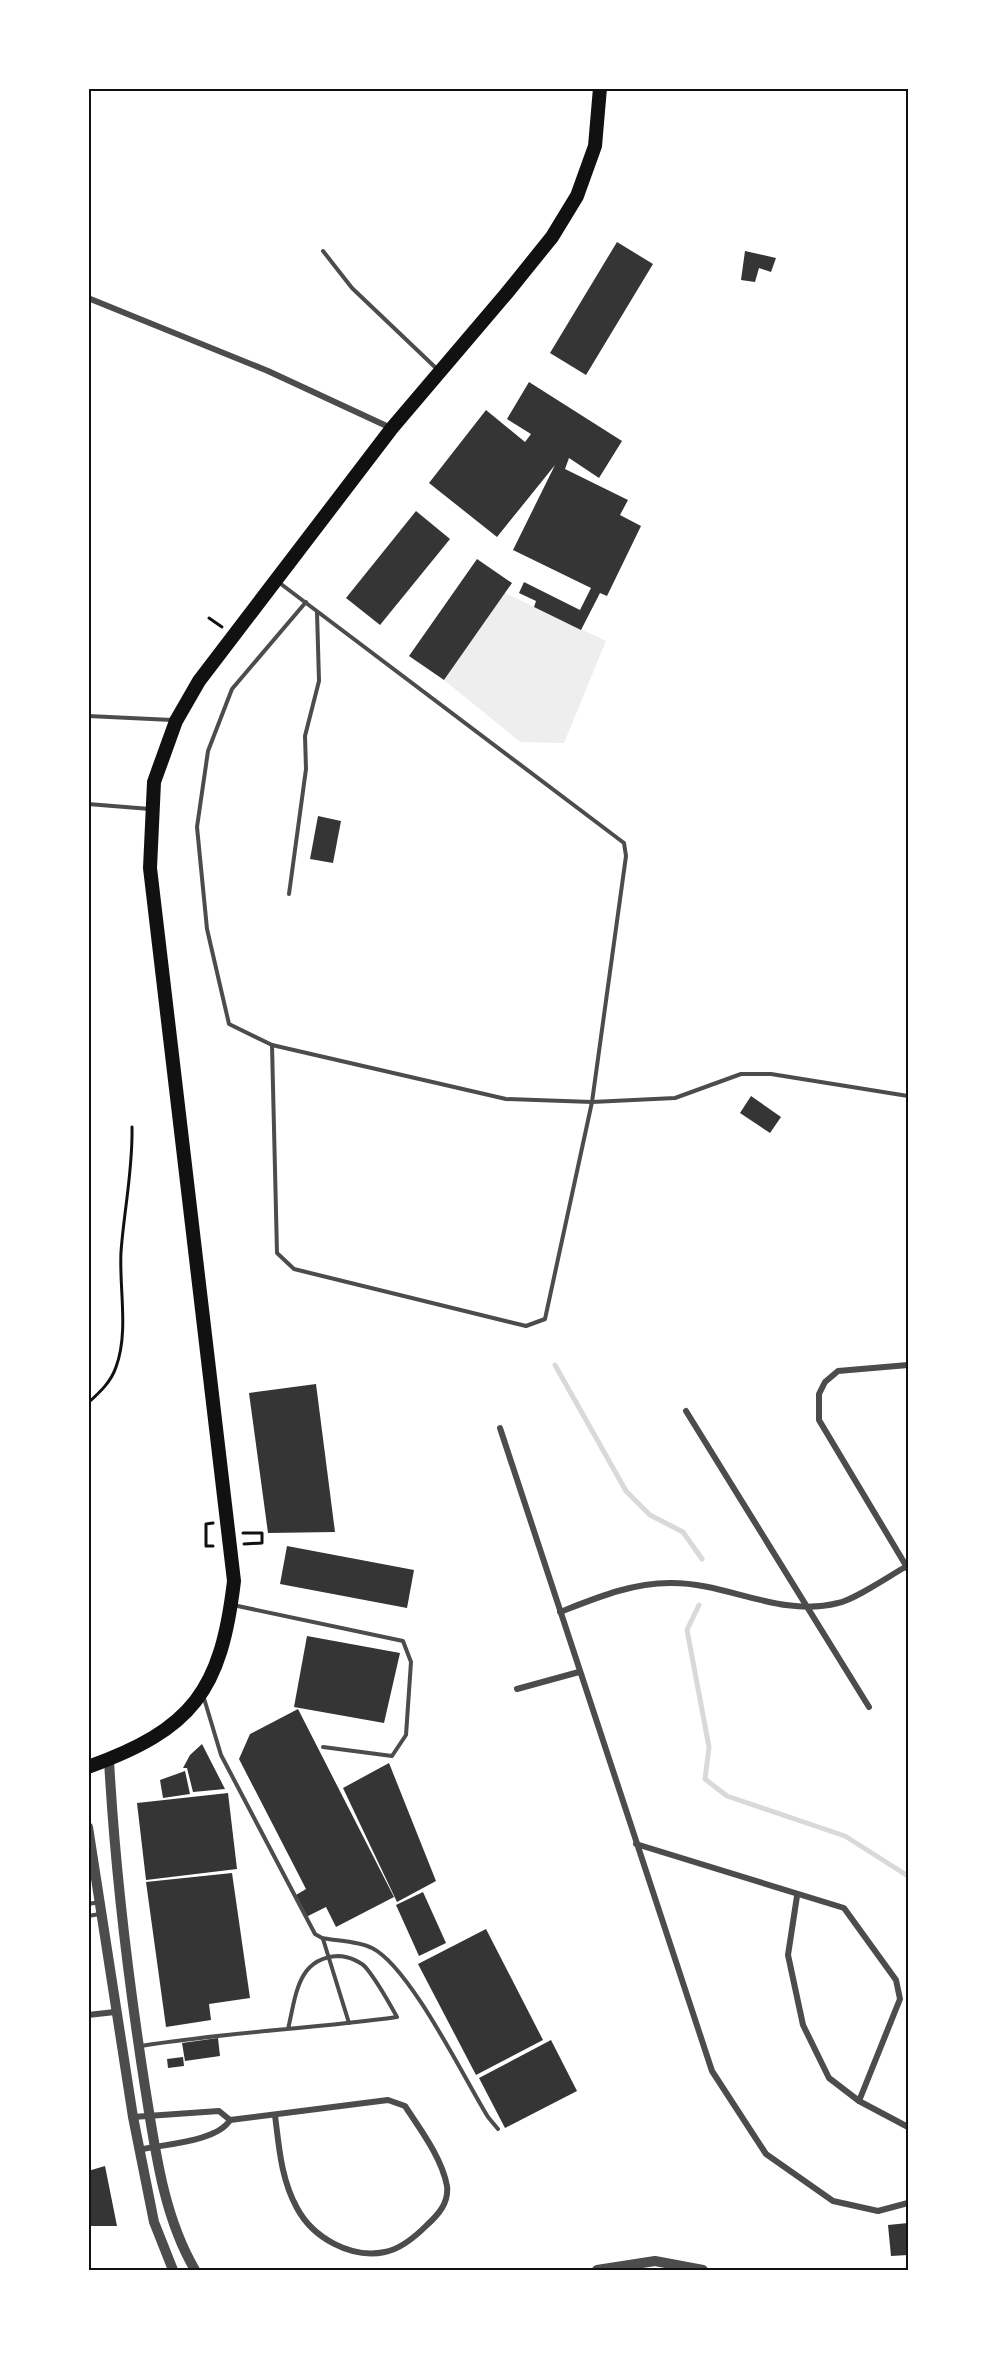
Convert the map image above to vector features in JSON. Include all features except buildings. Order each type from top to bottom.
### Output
[{"type":"main road","points":[[88,1767],[135,1749],[165,1732],[188,1713],[203,1694],[224,1642],[234,1581],[150,868],[154,782],[176,721],[199,681],[392,428],[536,257],[577,195],[595,146],[600,88]]},
{"type":"street","points":[[88,298],[268,371],[392,428]]},
{"type":"street","points":[[560,1612],[627,1587],[672,1582],[724,1590],[764,1603],[807,1606],[839,1603],[908,1568],[819,1420],[819,1394],[825,1382],[838,1371],[909,1365]]},
{"type":"street","points":[[686,1411],[868,1707]]},
{"type":"street","points":[[500,1428],[712,2071],[766,2154],[833,2201],[878,2211],[909,2203]]},
{"type":"street","points":[[517,1689],[579,1672]]},
{"type":"street","points":[[109,1760],[122,1925],[150,2114],[173,2222],[195,2271]]},
{"type":"street","points":[[88,1827],[94,1903],[101,1914],[132,2117],[154,2222],[173,2271]]},
{"type":"street","points":[[636,1845],[797,1896],[844,1908],[896,1980],[900,1999],[859,2101]]},
{"type":"street","points":[[797,1896],[788,1955],[803,2025],[829,2078],[859,2101],[909,2127]]},
{"type":"street","points":[[103,1927],[122,1925]]},
{"type":"street","points":[[88,2015],[115,2012]]},
{"type":"street","points":[[132,2117],[219,2111],[230,2120],[310,2108],[388,2100],[405,2106],[440,2165],[447,2187],[445,2203],[424,2229],[401,2246],[385,2252],[358,2252],[332,2245],[298,2211],[289,2192],[282,2167],[275,2115]]},
{"type":"street","points":[[139,2150],[203,2138],[225,2129],[230,2120]]},
{"type":"street","points":[[597,2271],[655,2261],[704,2271]]},
{"type":"lane","points":[[323,251],[352,288],[439,371]]},
{"type":"lane","points":[[272,1045],[277,1253],[294,1269],[526,1326],[544,1319],[592,1102],[626,856],[624,843],[275,579]]},
{"type":"lane","points":[[306,602],[232,689],[208,751],[197,827],[207,929],[229,1024],[272,1045],[506,1099],[592,1102],[675,1098],[741,1074],[771,1074],[909,1096]]},
{"type":"lane","points":[[289,894],[306,769],[305,736],[319,681],[317,611]]},
{"type":"lane","points":[[88,716],[176,721]]},
{"type":"lane","points":[[88,804],[153,810]]},
{"type":"lane","points":[[231,1605],[403,1641],[411,1662],[406,1735],[392,1756],[323,1747]]},
{"type":"lane","points":[[203,1694],[221,1755],[315,1934],[322,1938],[372,1948],[399,1972],[419,1998],[488,2117],[498,2129]]},
{"type":"lane","points":[[88,1916],[101,1914]]},
{"type":"lane","points":[[322,1938],[349,2024]]},
{"type":"lane","points":[[139,2047],[397,2017],[366,1967],[346,1956],[328,1957],[309,1965],[300,1980],[288,2029]]},
{"type":"path","points":[[88,1403],[105,1387],[116,1366],[120,1346],[121,1250],[131,1179],[132,1127]]},
{"type":"path","points":[[230,1533],[262,1533],[262,1544]]},
{"type":"shaded area","points":[[505,593],[606,641],[564,743],[520,742],[444,680]]},
{"type":"waterway","points":[[555,1365],[626,1491],[650,1515],[683,1532],[702,1559]]},
{"type":"waterway","points":[[699,1605],[687,1630],[709,1747],[705,1779],[727,1796],[845,1836],[908,1876]]}]
